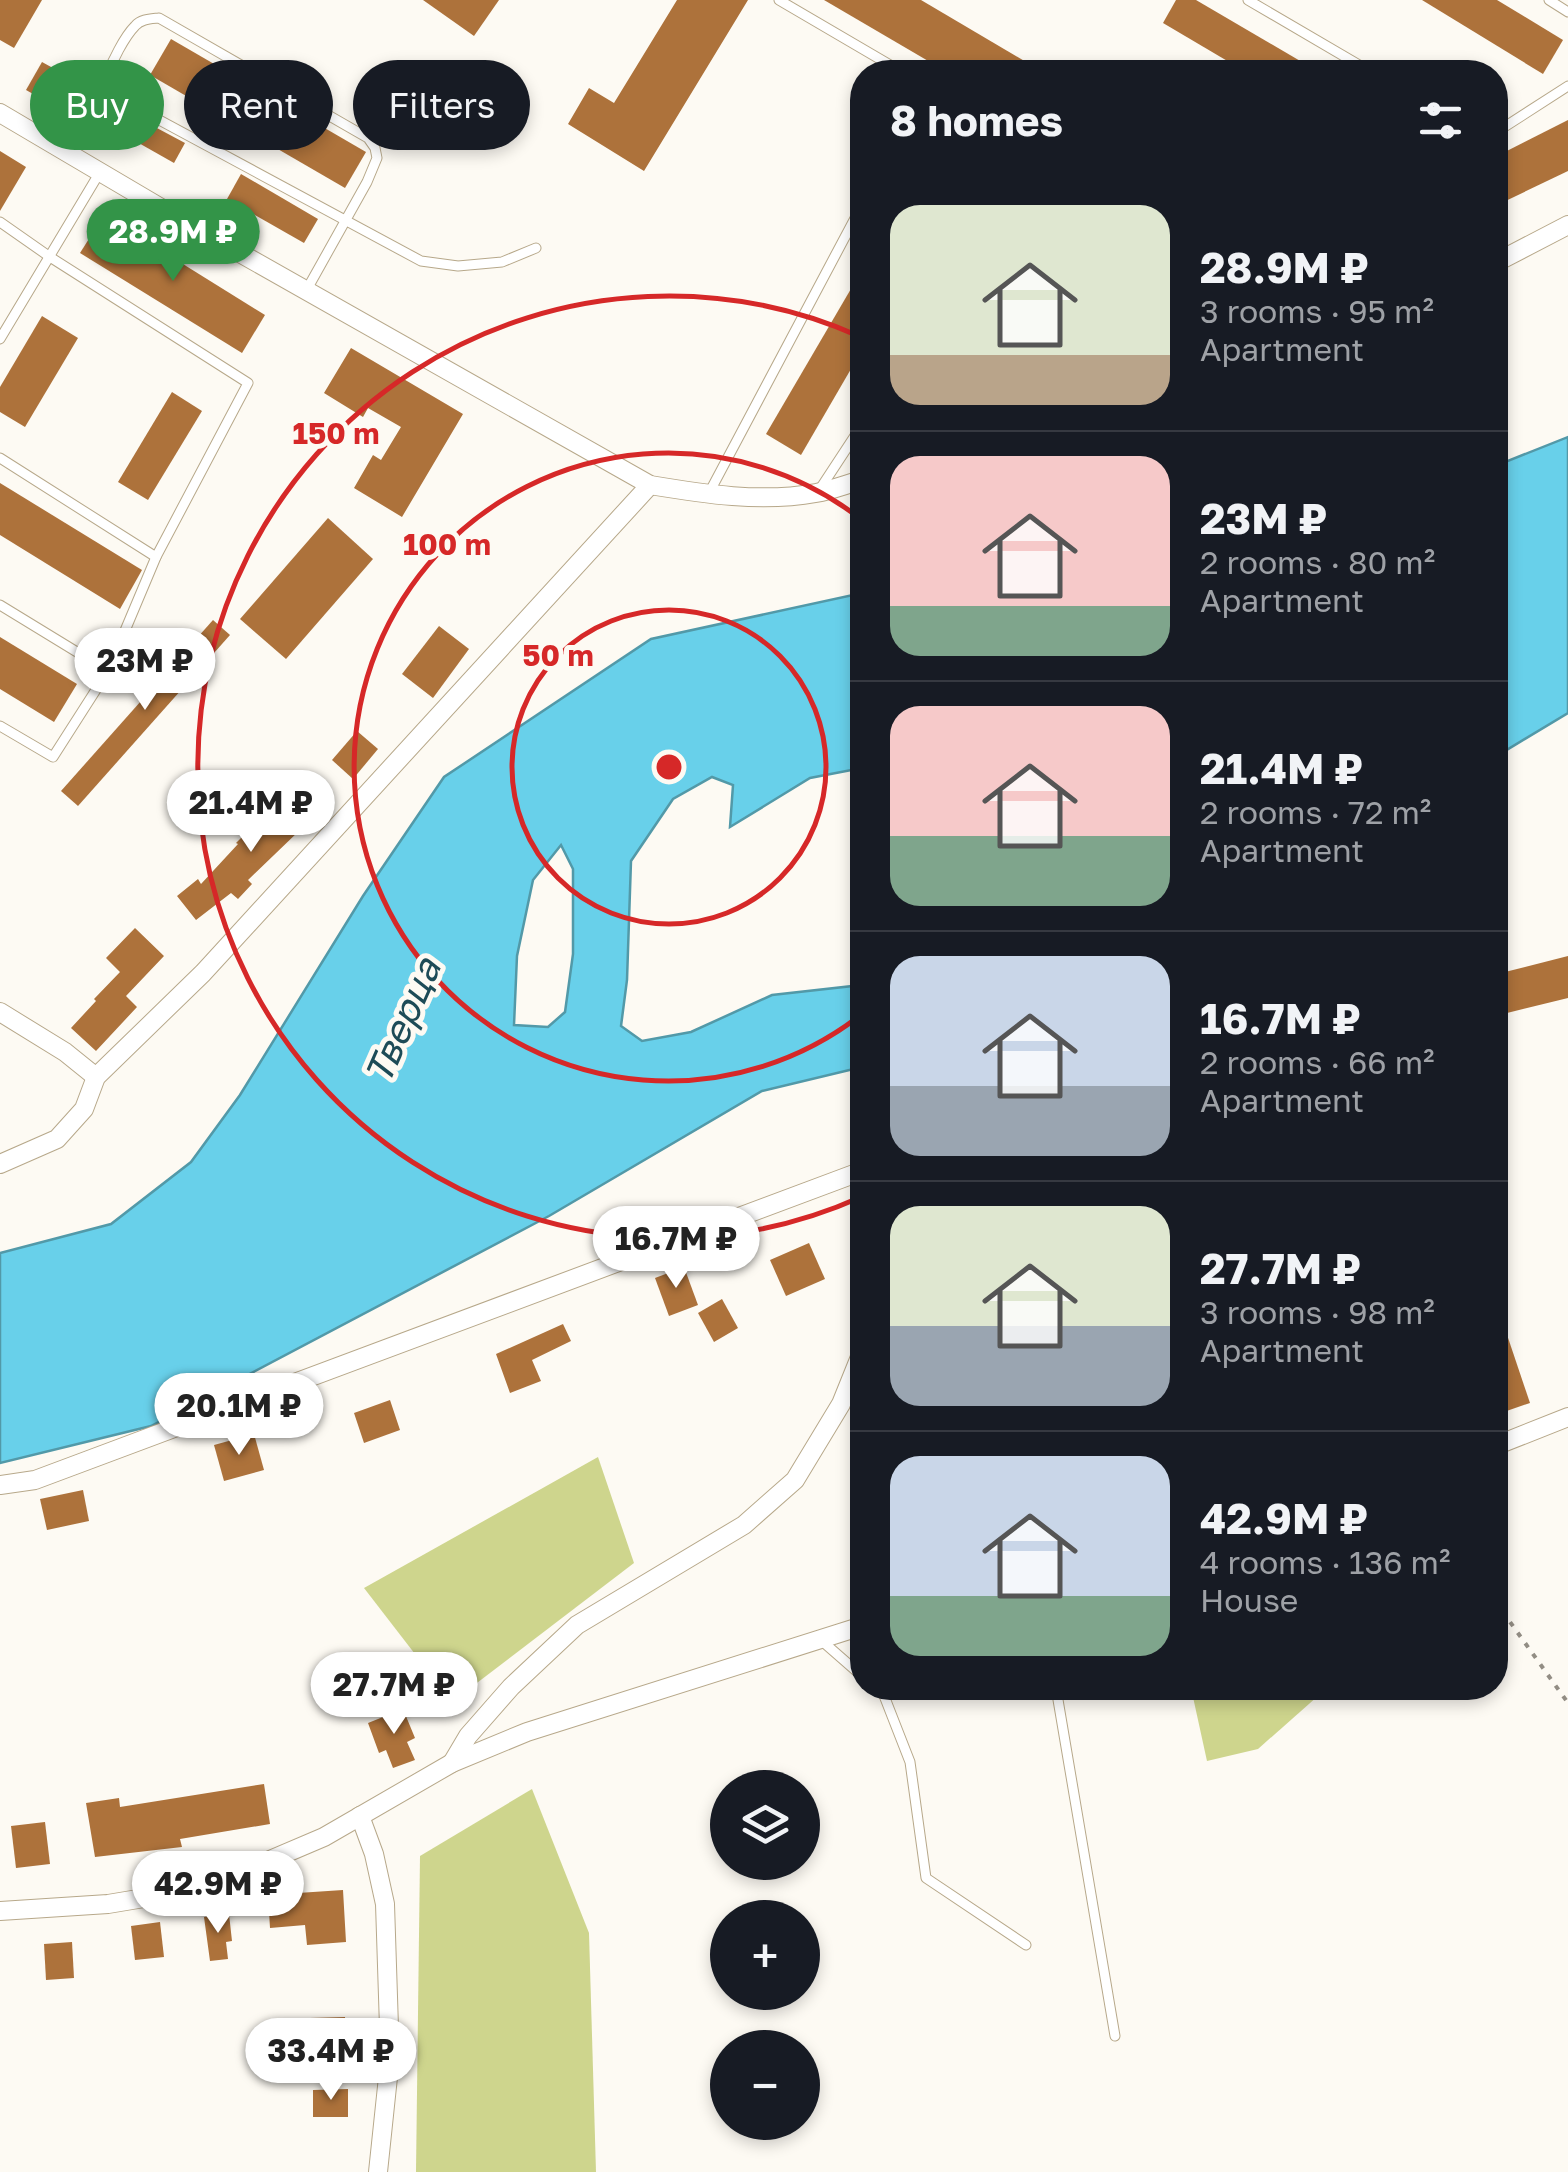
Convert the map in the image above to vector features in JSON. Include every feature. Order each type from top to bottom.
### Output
[{"type":"street","points":[[0,113],[650,485],[708,495],[782,497],[850,483]]},
{"type":"street","points":[[1508,255],[1568,224]]},
{"type":"street","points":[[0,1164],[57,1139],[84,1110],[96,1077],[203,973],[650,485]]},
{"type":"street","points":[[0,1012],[65,1052],[96,1077]]},
{"type":"street","points":[[0,1485],[34,1480],[850,1175]]},
{"type":"street","points":[[452,1763],[468,1736],[511,1686],[578,1625],[744,1525],[795,1480],[841,1404],[850,1382]]},
{"type":"street","points":[[1508,1441],[1568,1417]]},
{"type":"street","points":[[0,1910],[108,1904],[174,1893],[237,1874],[324,1836],[452,1763],[528,1732],[850,1630]]},
{"type":"street","points":[[360,1816],[374,1854],[385,1904],[390,2058],[378,2172]]},
{"type":"lane","points":[[779,0],[882,60]]},
{"type":"lane","points":[[1248,0],[1350,60]]},
{"type":"lane","points":[[1549,0],[1568,12]]},
{"type":"lane","points":[[306,291],[345,221],[367,182],[378,158],[375,148],[368,138],[159,18],[136,24],[106,77],[109,87],[124,101],[345,221],[420,261],[458,266],[502,262],[536,248]]},
{"type":"lane","points":[[1508,125],[1568,86]]},
{"type":"lane","points":[[0,339],[100,172]]},
{"type":"lane","points":[[0,222],[248,384],[156,557],[108,671],[53,757],[0,726]]},
{"type":"lane","points":[[708,495],[850,229]]},
{"type":"lane","points":[[818,492],[850,443]]},
{"type":"lane","points":[[0,458],[156,557]]},
{"type":"lane","points":[[0,605],[108,671]]},
{"type":"lane","points":[[820,1639],[850,1665]]},
{"type":"lane","points":[[885,1700],[910,1762],[926,1878],[1026,1945]]},
{"type":"lane","points":[[1058,1700],[1115,2036]]},
{"type":"path","points":[[1508,1619],[1568,1703]]},
{"type":"green space","points":[[598,1457],[634,1563],[452,1702],[364,1588]]},
{"type":"green space","points":[[1194,1700],[1313,1700],[1258,1749],[1207,1761]]},
{"type":"green space","points":[[532,1789],[589,1933],[596,2172],[416,2172],[420,1856]]},
{"type":"water","points":[[1568,437],[1568,713],[1508,749],[1508,461]]},
{"type":"water","name":"Тверца","points":[[850,596],[850,770],[810,778],[730,827],[733,785],[712,777],[673,799],[631,861],[627,980],[621,1026],[642,1041],[691,1032],[772,995],[850,986],[850,1070],[762,1091],[549,1216],[151,1426],[0,1463],[0,1253],[111,1224],[191,1162],[240,1095],[363,896],[444,777],[651,639]],"holes":[[[561,845],[573,869],[573,954],[565,1012],[548,1027],[514,1025],[517,956],[533,880]]]},
{"type":"building","points":[[0,0],[42,0],[14,48],[0,40]]},
{"type":"building","points":[[423,0],[499,0],[474,36]]},
{"type":"building","points":[[677,0],[748,0],[644,171],[568,124],[589,88],[614,103]]},
{"type":"building","points":[[824,0],[921,0],[1023,60],[926,60]]},
{"type":"building","points":[[1176,0],[1196,0],[1298,60],[1226,60],[1163,23]]},
{"type":"building","points":[[1422,0],[1497,0],[1563,40],[1543,74]]},
{"type":"building","points":[[171,39],[207,60],[184,60],[184,95],[164,83],[164,60],[159,60]]},
{"type":"building","points":[[1568,120],[1568,171],[1508,200],[1508,150]]},
{"type":"building","points":[[164,132],[184,142],[174,163],[151,150],[164,150]]},
{"type":"building","points":[[333,133],[353,144],[353,150],[366,152],[345,188],[279,150],[333,150]]},
{"type":"building","points":[[0,151],[26,167],[0,211]]},
{"type":"building","points":[[241,174],[318,219],[304,243],[227,199]]},
{"type":"building","points":[[104,215],[265,315],[242,353],[80,253]]},
{"type":"building","points":[[850,290],[850,371],[801,455],[766,434]]},
{"type":"building","points":[[42,316],[78,338],[25,427],[0,412],[0,387]]},
{"type":"building","points":[[351,348],[463,414],[402,517],[354,488],[373,455],[381,460],[401,427],[368,408],[363,417],[324,393]]},
{"type":"building","points":[[172,392],[202,411],[148,500],[118,482]]},
{"type":"building","points":[[0,483],[142,570],[120,609],[0,535]]},
{"type":"building","points":[[328,518],[373,559],[286,659],[240,619]]},
{"type":"building","points":[[213,620],[230,635],[78,806],[61,791]]},
{"type":"building","points":[[439,626],[469,649],[433,698],[402,674]]},
{"type":"building","points":[[0,637],[77,684],[54,722],[0,689]]},
{"type":"building","points":[[357,731],[378,749],[353,779],[332,760]]},
{"type":"building","points":[[299,787],[323,810],[248,880],[252,884],[238,899],[231,893],[196,920],[177,896],[198,879],[201,884],[254,825],[259,830]]},
{"type":"building","points":[[135,928],[164,956],[126,996],[137,1007],[96,1051],[71,1028],[120,972],[106,958]]},
{"type":"building","points":[[1568,956],[1568,998],[1508,1013],[1508,971]]},
{"type":"building","points":[[809,1243],[825,1279],[786,1296],[770,1260]]},
{"type":"building","points":[[684,1267],[698,1305],[669,1316],[655,1278]]},
{"type":"building","points":[[722,1299],[738,1328],[714,1342],[698,1313]]},
{"type":"building","points":[[563,1324],[571,1341],[532,1360],[541,1381],[510,1393],[496,1354]]},
{"type":"building","points":[[1508,1338],[1530,1403],[1508,1411]]},
{"type":"building","points":[[390,1400],[400,1430],[364,1443],[354,1413]]},
{"type":"building","points":[[254,1434],[264,1470],[224,1481],[214,1445]]},
{"type":"building","points":[[83,1490],[89,1521],[47,1530],[40,1499]]},
{"type":"building","points":[[403,1709],[415,1738],[407,1742],[415,1760],[393,1768],[386,1750],[379,1753],[368,1723]]},
{"type":"building","points":[[264,1784],[270,1824],[180,1839],[182,1847],[95,1857],[86,1803],[119,1798],[120,1807]]},
{"type":"building","points":[[45,1822],[50,1864],[16,1868],[11,1826]]},
{"type":"building","points":[[343,1890],[346,1942],[307,1945],[305,1925],[270,1928],[268,1895]]},
{"type":"building","points":[[229,1914],[232,1941],[226,1942],[228,1959],[210,1961],[204,1917]]},
{"type":"building","points":[[160,1922],[164,1957],[135,1960],[131,1926]]},
{"type":"building","points":[[72,1942],[74,1978],[46,1980],[44,1944]]},
{"type":"building","points":[[345,2017],[346,2043],[311,2044],[310,2018]]},
{"type":"building","points":[[348,2089],[348,2117],[313,2117],[313,2090]]}]
